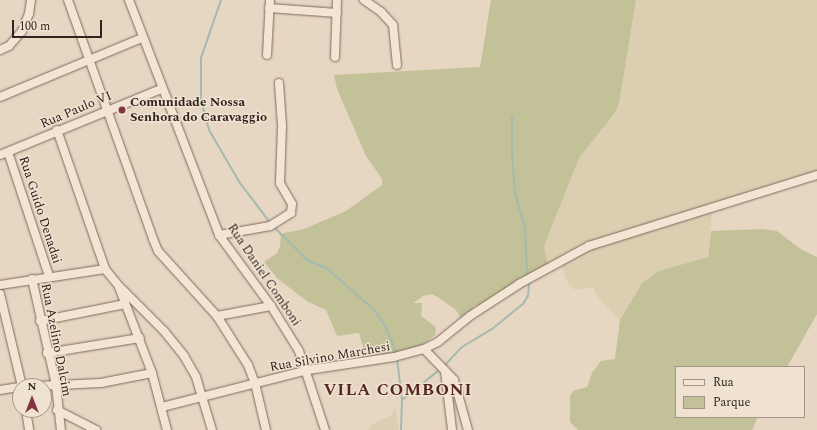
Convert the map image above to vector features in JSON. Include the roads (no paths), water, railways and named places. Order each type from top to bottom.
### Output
[{"type":"street","points":[[0,50],[9,46],[22,31],[29,14],[31,0]]},
{"type":"street","points":[[68,0],[106,110],[158,251],[216,316],[248,365],[255,383],[266,430]]},
{"type":"street","name":"Rua Daniel Comboni","points":[[129,0],[161,89],[219,235],[271,306],[299,351],[308,370],[325,430]]},
{"type":"street","points":[[335,57],[337,0]]},
{"type":"street","points":[[364,0],[381,12],[393,25],[397,65]]},
{"type":"street","points":[[267,55],[270,4],[337,13]]},
{"type":"street","points":[[0,97],[89,58],[142,38]]},
{"type":"street","points":[[219,235],[274,224],[291,213],[292,204],[280,183],[282,126],[279,83]]},
{"type":"street","name":"Rua Paulo VI","points":[[0,155],[57,130],[161,89]]},
{"type":"street","points":[[57,130],[105,269],[119,286],[164,331],[184,356],[196,377],[212,430]]},
{"type":"street","name":"Rua Guido Denadai","points":[[8,152],[49,276]]},
{"type":"street","name":"Rua Silvino Marchesi","points":[[162,407],[308,370],[397,356],[424,349],[438,342],[470,316],[538,273],[589,246],[817,175]]},
{"type":"street","points":[[0,285],[49,276],[105,269]]},
{"type":"street","name":"Rua Azelino Dalcim","points":[[32,279],[47,353],[56,385],[57,410],[61,430]]},
{"type":"street","points":[[119,286],[152,373],[168,430]]},
{"type":"street","points":[[0,294],[19,378]]},
{"type":"street","points":[[40,321],[126,304]]},
{"type":"street","points":[[216,316],[271,306]]},
{"type":"street","points":[[47,353],[140,338]]},
{"type":"street","points":[[424,349],[440,363],[445,371],[454,380],[468,430]]},
{"type":"street","points":[[445,371],[452,430]]},
{"type":"street","points":[[52,385],[101,383],[152,373]]},
{"type":"street","points":[[0,390],[12,388]]},
{"type":"street","points":[[57,410],[96,430]]},
{"type":"street","points":[[27,418],[29,430]]},
{"type":"waterway","points":[[221,0],[201,58],[201,100],[209,130],[240,183],[271,224]]},
{"type":"waterway","points":[[512,117],[512,152],[515,193],[525,228],[527,273]]},
{"type":"waterway","points":[[274,227],[307,260],[328,269],[374,310],[385,326],[397,354]]},
{"type":"waterway","points":[[446,364],[462,347],[492,329],[523,304],[528,296],[529,284]]},
{"type":"waterway","points":[[397,358],[402,400],[401,430]]},
{"type":"waterway","points":[[402,400],[438,371]]},
{"type":"place","name":"Comunidade Nossa Senhora do Caravaggio","points":[[122,110]]},
{"type":"district","name":"VILA COMBONI","points":[[398,391]]}]
